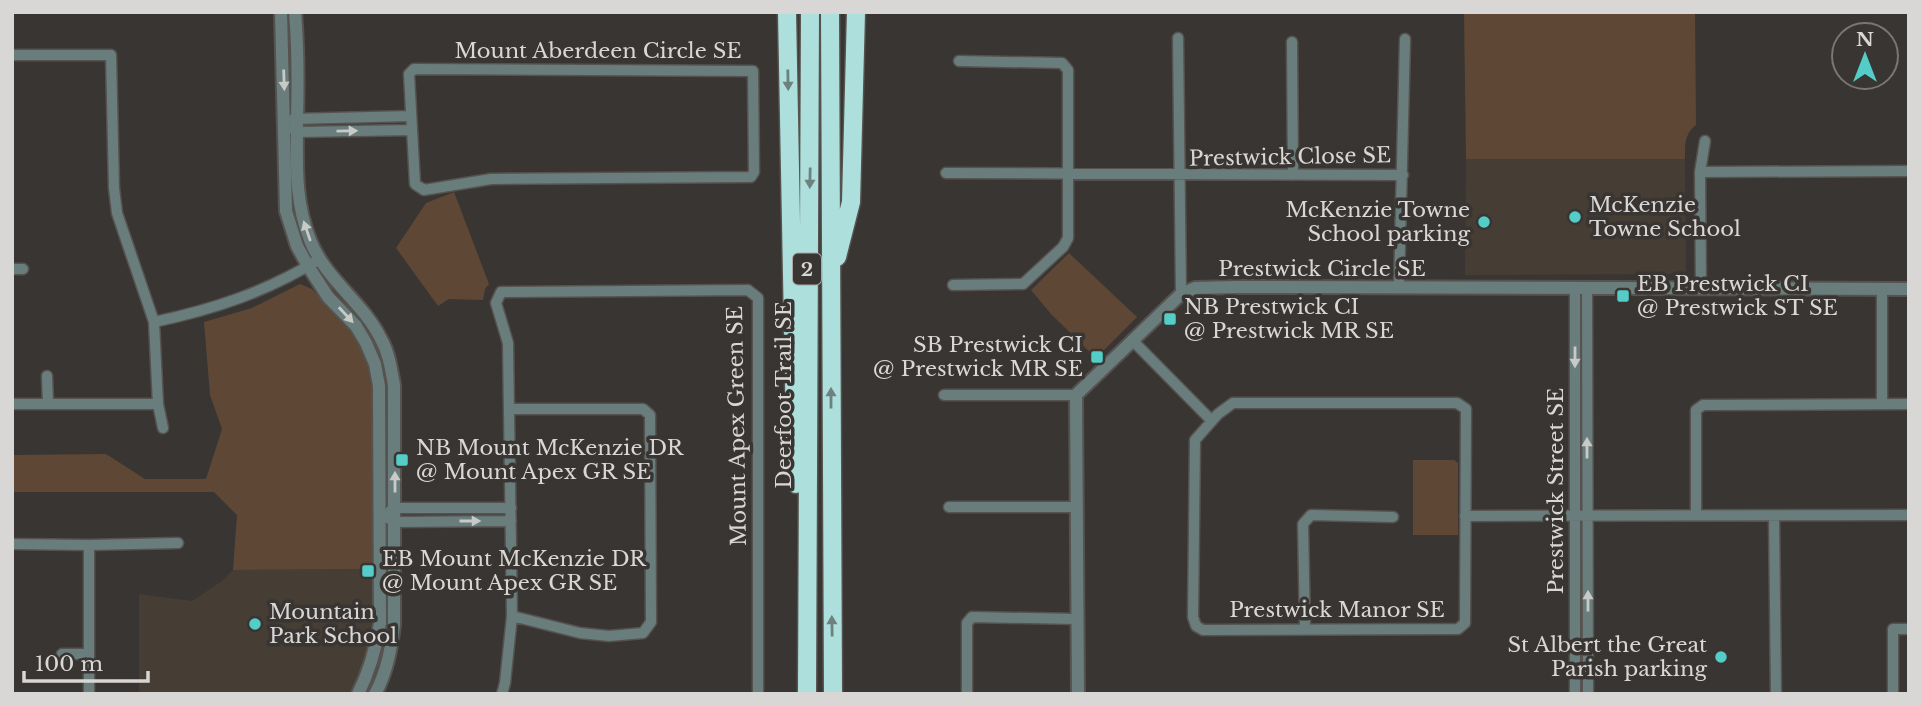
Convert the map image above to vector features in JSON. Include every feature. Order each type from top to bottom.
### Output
[{"type":"highway","points":[[787,12],[795,478],[806,527]]},
{"type":"highway","name":"Deerfoot Trail SE","points":[[807,694],[810,12]]},
{"type":"highway","name":"2","points":[[830,12],[832,694]]},
{"type":"highway","points":[[830,284],[851,202],[856,12]]},
{"type":"street","points":[[281,12],[286,211],[297,246],[366,316],[381,338],[390,360],[395,410],[394,625],[391,651],[382,682],[375,694]]},
{"type":"street","points":[[295,12],[297,185],[300,210],[314,263],[328,297],[356,326],[375,364],[379,386],[380,623],[369,672],[358,694]]},
{"type":"street","points":[[946,173],[1180,174],[1178,38]]},
{"type":"street","points":[[1402,175],[1405,39]]},
{"type":"street","points":[[1292,42],[1293,174]]},
{"type":"street","points":[[12,55],[111,55],[117,213],[154,322],[158,404],[163,428]]},
{"type":"street","points":[[953,285],[1024,284],[1069,238],[1068,69],[1062,63],[959,61]]},
{"type":"street","name":"Mount Aberdeen Circle SE","points":[[414,69],[753,71],[754,172],[751,177],[491,178],[424,190],[415,184],[412,130],[409,74],[414,69]]},
{"type":"street","points":[[285,123],[297,117],[411,116]]},
{"type":"street","points":[[285,123],[297,132],[412,130]]},
{"type":"street","points":[[1701,288],[1700,172],[1704,141]]},
{"type":"street","points":[[1700,172],[1909,171]]},
{"type":"street","name":"Prestwick Close SE","points":[[1181,294],[1180,174],[1402,175],[1399,288]]},
{"type":"street","points":[[154,322],[205,311],[253,294],[314,263]]},
{"type":"street","name":"Prestwick Circle SE","points":[[1181,294],[1195,288],[1236,286],[1909,289]]},
{"type":"street","name":"Prestwick Street SE","points":[[1575,694],[1575,516],[1581,289]]},
{"type":"street","name":"Prestwick Street SE","points":[[1581,289],[1588,516],[1588,694]]},
{"type":"street","points":[[1882,289],[1882,404]]},
{"type":"street","name":"Mount Apex Green SE","points":[[502,694],[512,616],[508,343],[496,303],[501,292],[748,290],[758,298],[758,694]]},
{"type":"street","points":[[944,395],[1076,395],[1181,294]]},
{"type":"street","points":[[1133,341],[1212,421]]},
{"type":"street","points":[[47,376],[48,404]]},
{"type":"street","points":[[1076,395],[1078,694]]},
{"type":"street","name":"Prestwick Manor SE","points":[[1233,403],[1457,403],[1465,410],[1465,623],[1458,629],[1203,630],[1196,626],[1193,617],[1195,440],[1212,421],[1233,403]]},
{"type":"street","points":[[12,404],[158,404]]},
{"type":"street","points":[[1696,515],[1696,410],[1703,405],[1909,404]]},
{"type":"street","points":[[510,410],[643,409],[650,415],[651,622],[643,633],[609,636],[580,634],[512,616]]},
{"type":"street","points":[[949,507],[1076,507]]},
{"type":"street","points":[[396,515],[511,508]]},
{"type":"street","points":[[381,515],[511,521]]},
{"type":"street","points":[[1305,628],[1303,524],[1311,515],[1393,517]]},
{"type":"street","points":[[1465,516],[1909,515]]},
{"type":"street","points":[[1774,516],[1776,694]]},
{"type":"street","points":[[12,544],[178,543]]},
{"type":"street","points":[[89,545],[89,694]]},
{"type":"street","points":[[967,694],[967,623],[972,617],[1076,619]]},
{"type":"street","points":[[1893,694],[1893,629],[1909,629]]},
{"type":"street","points":[[62,654],[88,654]]},
{"type":"shaded area","points":[[1464,12],[1695,12],[1696,125],[1687,136],[1685,159],[1466,159]]},
{"type":"shaded area","name":"McKenzie Towne School","points":[[1466,159],[1685,159],[1686,274],[1465,275]]},
{"type":"shaded area","points":[[454,192],[489,284],[483,300],[449,299],[438,306],[396,248],[426,203]]},
{"type":"shaded area","points":[[1069,253],[1137,317],[1096,358],[1051,314],[1031,290]]},
{"type":"shaded area","points":[[300,284],[312,289],[347,326],[367,364],[373,398],[372,569],[233,570],[237,515],[214,492],[12,492],[12,455],[106,454],[145,479],[206,479],[222,429],[210,395],[204,322],[252,308]]},
{"type":"shaded area","points":[[1413,460],[1454,460],[1458,463],[1458,535],[1413,535]]},
{"type":"shaded area","name":"Mountain Park School","points":[[372,569],[372,616],[368,650],[350,694],[139,694],[139,594],[192,601],[222,581],[233,570]]},
{"type":"place","name":"McKenzie Towne School","points":[[1575,217]]},
{"type":"place","name":"McKenzie Towne School parking","points":[[1484,222]]},
{"type":"place","name":"EB Prestwick CI @ Prestwick ST SE","points":[[1623,296]]},
{"type":"place","name":"NB Prestwick CI @ Prestwick MR SE","points":[[1170,319]]},
{"type":"place","name":"SB Prestwick CI @ Prestwick MR SE","points":[[1097,357]]},
{"type":"place","name":"NB Mount McKenzie DR @ Mount Apex GR SE","points":[[402,460]]},
{"type":"place","name":"EB Mount McKenzie DR @ Mount Apex GR SE","points":[[368,571]]},
{"type":"place","name":"Mountain Park School","points":[[255,624]]},
{"type":"place","name":"St Albert the Great Parish parking","points":[[1721,657]]}]
